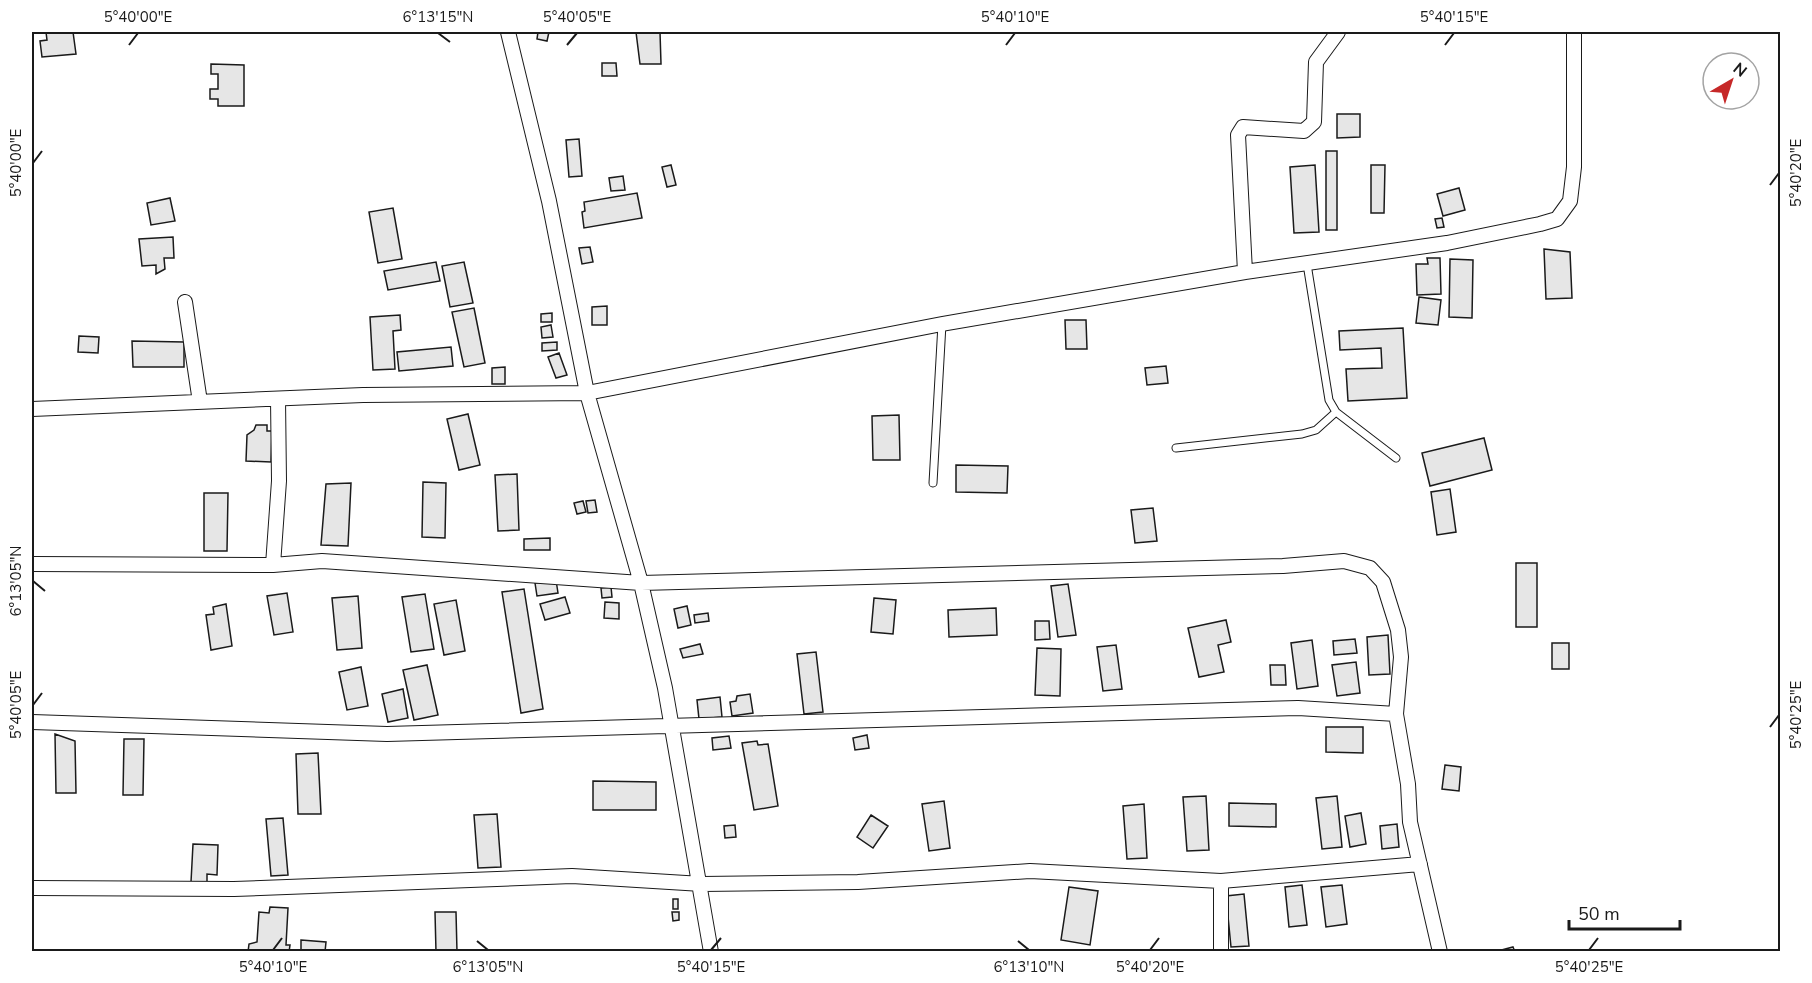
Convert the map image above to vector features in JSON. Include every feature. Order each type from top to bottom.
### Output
[{"type":"street","points":[[507,32],[549,201],[587,393],[641,583],[672,727],[694,856],[702,884],[711,951]]},
{"type":"street","points":[[1245,272],[1238,135],[1243,127],[1304,131],[1314,122],[1316,62],[1324,48],[1338,32]]},
{"type":"street","points":[[32,409],[363,395],[587,393],[942,324],[1245,272],[1509,231],[1557,219],[1565,212],[1570,201],[1574,167],[1574,32]]},
{"type":"street","points":[[185,302],[200,402]]},
{"type":"street","points":[[273,565],[279,481],[278,399]]},
{"type":"street","points":[[32,564],[273,565],[322,561],[641,583],[1283,566],[1344,561],[1370,568],[1383,582],[1398,630],[1401,657],[1396,714],[1408,784],[1410,822],[1440,951]]},
{"type":"street","points":[[32,722],[387,734],[1298,708],[1396,714]]},
{"type":"street","points":[[32,888],[234,889],[572,876],[702,884],[858,882],[1029,871],[1221,881],[1420,864]]},
{"type":"street","points":[[1221,881],[1221,951]]},
{"type":"lane","points":[[1307,264],[1329,400],[1336,412],[1396,458]]},
{"type":"lane","points":[[933,483],[942,324]]},
{"type":"lane","points":[[1176,448],[1302,434],[1316,430],[1336,412]]},
{"type":"building","points":[[46,32],[73,32],[76,54],[42,57],[40,41],[47,40]]},
{"type":"building","points":[[538,32],[549,32],[547,41],[537,39]]},
{"type":"building","points":[[636,32],[660,32],[661,64],[640,64]]},
{"type":"building","points":[[602,63],[616,63],[617,76],[602,76]]},
{"type":"building","points":[[211,64],[244,65],[244,106],[218,106],[218,99],[210,99],[210,89],[218,89],[218,74],[211,74]]},
{"type":"building","points":[[1337,114],[1360,114],[1360,137],[1337,138]]},
{"type":"building","points":[[579,139],[582,176],[569,177],[566,140]]},
{"type":"building","points":[[1326,151],[1337,151],[1337,230],[1326,230]]},
{"type":"building","points":[[671,165],[676,185],[667,187],[662,167]]},
{"type":"building","points":[[1315,165],[1319,232],[1294,233],[1290,167]]},
{"type":"building","points":[[1371,165],[1385,165],[1384,213],[1371,213]]},
{"type":"building","points":[[623,176],[625,190],[611,191],[609,178]]},
{"type":"building","points":[[1459,188],[1465,210],[1443,216],[1437,194]]},
{"type":"building","points":[[637,193],[642,218],[584,228],[582,212],[585,211],[584,202]]},
{"type":"building","points":[[170,198],[175,221],[151,225],[147,203]]},
{"type":"building","points":[[393,208],[402,259],[378,263],[369,212]]},
{"type":"building","points":[[1442,218],[1444,227],[1437,228],[1435,219]]},
{"type":"building","points":[[173,237],[174,258],[164,258],[165,269],[156,274],[156,265],[142,266],[139,239]]},
{"type":"building","points":[[590,247],[593,262],[582,264],[579,248]]},
{"type":"building","points":[[1544,249],[1570,252],[1572,298],[1546,299]]},
{"type":"building","points":[[1427,258],[1440,258],[1441,294],[1417,295],[1416,264],[1428,264]]},
{"type":"building","points":[[1450,259],[1473,260],[1472,318],[1449,317]]},
{"type":"building","points":[[436,262],[440,281],[388,290],[384,271]]},
{"type":"building","points":[[464,262],[473,303],[450,307],[442,266]]},
{"type":"building","points":[[1419,297],[1441,300],[1438,325],[1416,323]]},
{"type":"building","points":[[607,306],[607,325],[592,325],[592,307]]},
{"type":"building","points":[[474,308],[485,363],[464,367],[452,312]]},
{"type":"building","points":[[552,313],[552,322],[541,322],[541,314]]},
{"type":"building","points":[[400,315],[401,330],[393,331],[395,369],[373,370],[370,317]]},
{"type":"building","points":[[1065,320],[1086,320],[1087,349],[1066,349]]},
{"type":"building","points":[[551,325],[553,337],[542,338],[541,327]]},
{"type":"building","points":[[1403,328],[1407,398],[1348,401],[1346,369],[1382,368],[1381,348],[1340,350],[1339,331]]},
{"type":"building","points":[[79,336],[99,337],[98,353],[78,352]]},
{"type":"building","points":[[132,341],[184,342],[184,367],[133,367]]},
{"type":"building","points":[[557,342],[557,350],[542,351],[542,343]]},
{"type":"building","points":[[451,347],[453,366],[399,371],[397,352]]},
{"type":"building","points":[[559,353],[567,375],[556,378],[548,357]]},
{"type":"building","points":[[1166,366],[1168,383],[1147,385],[1145,368]]},
{"type":"building","points":[[505,367],[505,384],[492,384],[492,368]]},
{"type":"building","points":[[468,414],[480,465],[459,470],[447,419]]},
{"type":"building","points":[[899,415],[900,460],[873,460],[872,416]]},
{"type":"building","points":[[256,425],[267,425],[267,431],[272,431],[271,462],[246,461],[247,435],[254,430]]},
{"type":"building","points":[[1484,438],[1492,470],[1430,486],[1422,453]]},
{"type":"building","points":[[956,465],[1008,466],[1007,493],[956,492]]},
{"type":"building","points":[[517,474],[519,530],[498,531],[495,475]]},
{"type":"building","points":[[423,482],[446,483],[445,538],[422,537]]},
{"type":"building","points":[[351,483],[348,546],[321,545],[326,484]]},
{"type":"building","points":[[1450,489],[1456,532],[1437,535],[1431,492]]},
{"type":"building","points":[[204,493],[228,493],[227,551],[204,551]]},
{"type":"building","points":[[595,500],[597,512],[588,513],[586,501]]},
{"type":"building","points":[[583,501],[586,512],[577,514],[574,503]]},
{"type":"building","points":[[1153,508],[1157,541],[1135,543],[1131,510]]},
{"type":"building","points":[[550,538],[550,550],[524,550],[524,539]]},
{"type":"building","points":[[1516,563],[1537,563],[1537,627],[1516,627]]},
{"type":"building","points":[[556,580],[558,593],[537,596],[535,583]]},
{"type":"building","points":[[1068,584],[1076,635],[1058,637],[1051,586]]},
{"type":"building","points":[[611,587],[612,597],[602,598],[601,588]]},
{"type":"building","points":[[524,589],[543,709],[521,713],[502,592]]},
{"type":"building","points":[[287,593],[293,632],[274,635],[267,596]]},
{"type":"building","points":[[425,594],[434,649],[411,652],[402,597]]},
{"type":"building","points":[[358,596],[362,648],[337,650],[332,598]]},
{"type":"building","points":[[565,597],[570,613],[545,620],[540,604]]},
{"type":"building","points":[[874,598],[896,600],[893,634],[871,632]]},
{"type":"building","points":[[456,600],[465,651],[444,655],[434,604]]},
{"type":"building","points":[[605,602],[619,603],[619,619],[604,618]]},
{"type":"building","points":[[226,604],[232,646],[211,650],[206,615],[214,614],[213,607]]},
{"type":"building","points":[[687,606],[691,625],[678,628],[674,609]]},
{"type":"building","points":[[996,608],[997,635],[949,637],[948,610]]},
{"type":"building","points":[[708,613],[709,621],[695,623],[694,615]]},
{"type":"building","points":[[1226,620],[1231,642],[1218,645],[1224,672],[1199,677],[1188,628]]},
{"type":"building","points":[[1035,621],[1049,621],[1050,639],[1035,640]]},
{"type":"building","points":[[1388,635],[1390,674],[1369,675],[1367,637]]},
{"type":"building","points":[[1355,639],[1357,653],[1334,655],[1333,641]]},
{"type":"building","points":[[1312,640],[1318,686],[1297,689],[1291,643]]},
{"type":"building","points":[[1552,643],[1569,643],[1569,669],[1552,669]]},
{"type":"building","points":[[700,644],[703,654],[683,658],[680,649]]},
{"type":"building","points":[[1116,645],[1122,689],[1103,691],[1097,647]]},
{"type":"building","points":[[1037,648],[1061,649],[1060,696],[1035,695]]},
{"type":"building","points":[[816,652],[823,712],[804,714],[797,654]]},
{"type":"building","points":[[1356,662],[1360,693],[1337,696],[1332,665]]},
{"type":"building","points":[[427,665],[438,715],[414,720],[403,670]]},
{"type":"building","points":[[1270,665],[1285,665],[1286,685],[1271,685]]},
{"type":"building","points":[[361,667],[368,706],[347,710],[339,672]]},
{"type":"building","points":[[403,689],[408,718],[388,722],[382,694]]},
{"type":"building","points":[[750,694],[753,713],[732,716],[730,702],[736,701],[737,696]]},
{"type":"building","points":[[720,697],[722,717],[699,719],[697,700]]},
{"type":"building","points":[[1326,727],[1363,727],[1363,753],[1326,752]]},
{"type":"building","points":[[55,734],[75,741],[76,793],[56,793]]},
{"type":"building","points":[[867,735],[869,748],[855,750],[853,738]]},
{"type":"building","points":[[729,736],[731,748],[713,750],[712,738]]},
{"type":"building","points":[[124,739],[144,739],[143,795],[123,795]]},
{"type":"building","points":[[757,741],[758,745],[768,744],[778,806],[754,810],[742,743]]},
{"type":"building","points":[[318,753],[321,814],[298,814],[296,754]]},
{"type":"building","points":[[1445,765],[1461,767],[1459,791],[1442,789]]},
{"type":"building","points":[[593,781],[656,782],[656,810],[593,810]]},
{"type":"building","points":[[1206,796],[1209,850],[1187,851],[1183,797]]},
{"type":"building","points":[[1337,796],[1342,847],[1322,849],[1316,798]]},
{"type":"building","points":[[944,801],[950,848],[929,851],[922,804]]},
{"type":"building","points":[[1229,803],[1276,804],[1276,827],[1229,826]]},
{"type":"building","points":[[1144,804],[1147,858],[1127,859],[1123,806]]},
{"type":"building","points":[[1361,813],[1366,844],[1350,847],[1345,816]]},
{"type":"building","points":[[497,814],[501,867],[478,868],[474,815]]},
{"type":"building","points":[[871,815],[888,826],[873,848],[857,837]]},
{"type":"building","points":[[283,818],[288,875],[271,876],[266,819]]},
{"type":"building","points":[[1397,824],[1399,847],[1382,849],[1380,826]]},
{"type":"building","points":[[735,825],[736,837],[725,838],[724,826]]},
{"type":"building","points":[[193,844],[218,845],[217,875],[207,874],[207,883],[191,882]]},
{"type":"building","points":[[1302,885],[1307,925],[1289,927],[1285,887]]},
{"type":"building","points":[[1342,885],[1347,924],[1326,927],[1321,887]]},
{"type":"building","points":[[1069,887],[1098,891],[1090,945],[1061,940]]},
{"type":"building","points":[[1244,894],[1249,946],[1231,947],[1226,896]]},
{"type":"building","points":[[673,899],[678,899],[678,909],[673,909]]},
{"type":"building","points":[[270,907],[288,908],[286,945],[290,945],[289,952],[248,952],[249,944],[257,942],[259,912],[269,913]]},
{"type":"building","points":[[435,912],[456,912],[457,952],[436,952]]},
{"type":"building","points":[[672,912],[679,912],[679,920],[673,921]]},
{"type":"building","points":[[301,940],[326,942],[325,952],[301,952]]},
{"type":"building","points":[[1513,947],[1515,952],[1494,952]]}]
